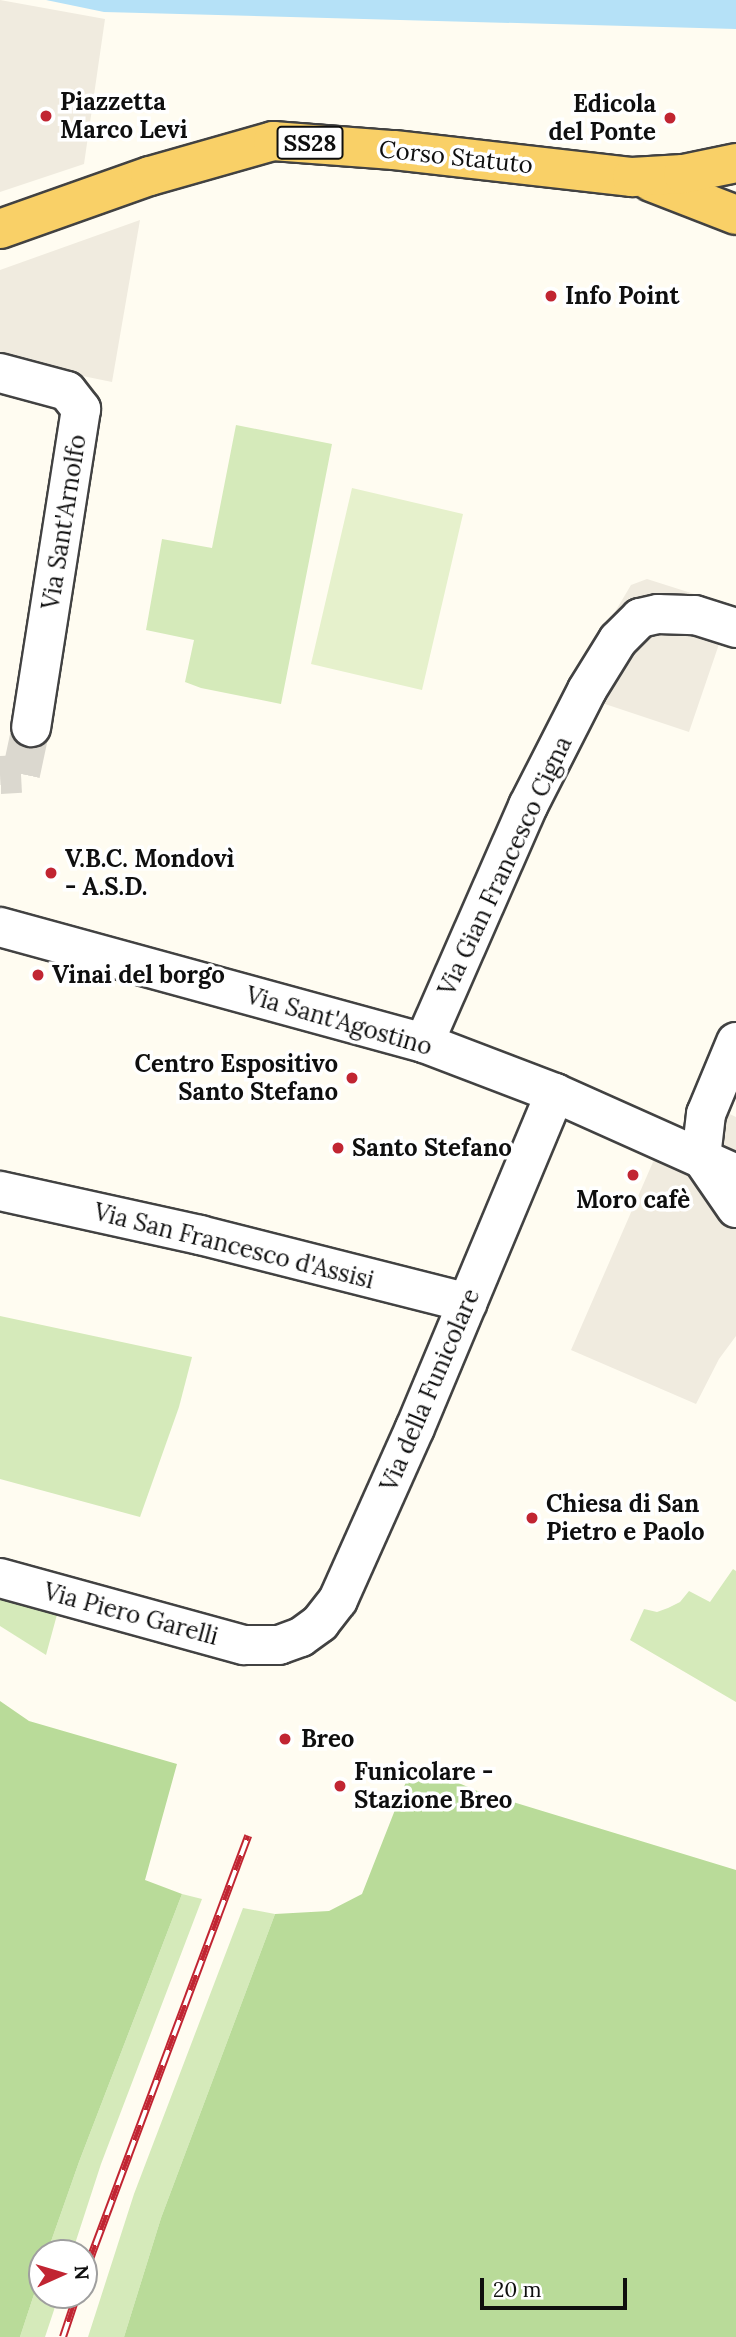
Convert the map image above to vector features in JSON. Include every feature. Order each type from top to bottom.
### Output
[{"type":"main road","name":"Corso Statuto","points":[[0,229],[150,176],[273,141],[394,150],[632,177],[677,190],[736,215]]},
{"type":"main road","name":"Corso Statuto","points":[[632,177],[682,174],[736,163]]},
{"type":"street","name":"Via Sant'Arnolfo","points":[[0,373],[67,391],[81,409],[31,727]]},
{"type":"street","name":"Via Gian Francesco Cigna","points":[[424,1042],[528,806],[587,690],[618,640],[640,618],[675,612],[731,626]]},
{"type":"street","name":"Via Sant'Agostino","points":[[0,928],[424,1042],[555,1093],[736,1174]]},
{"type":"street","points":[[736,1042],[716,1101],[685,1150],[736,1208]]},
{"type":"street","name":"Via della Funicolare","points":[[263,1647],[301,1637],[320,1623],[338,1600],[468,1303],[555,1093]]},
{"type":"street","name":"Via San Francesco d'Assisi","points":[[0,1191],[200,1235],[468,1303]]},
{"type":"street","name":"Via Piero Garelli","points":[[0,1578],[244,1645],[263,1647]]},
{"type":"green space","points":[[236,425],[332,444],[281,704],[201,688],[185,682],[194,640],[146,630],[162,539],[212,548]]},
{"type":"green space","points":[[352,488],[463,514],[422,690],[311,664]]},
{"type":"green space","points":[[0,1316],[192,1357],[179,1407],[140,1517],[0,1479]]},
{"type":"green space","points":[[733,1569],[736,1571],[736,1702],[630,1640],[644,1609],[657,1612],[668,1608],[680,1602],[689,1591],[710,1602]]},
{"type":"green space","points":[[0,1595],[58,1611],[46,1655],[0,1626]]},
{"type":"green space","points":[[0,1701],[29,1721],[177,1764],[145,1880],[182,1894],[52,2239],[28,2239],[29,2309],[20,2337],[0,2337]]},
{"type":"green space","points":[[413,1764],[480,1792],[736,1870],[736,2337],[124,2337],[161,2218],[275,1914],[329,1911],[362,1894]]},
{"type":"green space","points":[[182,1894],[202,1899],[101,2164],[77,2239],[52,2239]]},
{"type":"green space","points":[[243,1908],[275,1914],[161,2218],[124,2337],[88,2337],[134,2194]]},
{"type":"green space","points":[[29,2309],[54,2309],[45,2337],[20,2337]]},
{"type":"shaded area","name":"Piazzetta Marco Levi","points":[[0,0],[105,19],[84,164],[0,192]]},
{"type":"shaded area","points":[[140,220],[112,382],[0,359],[0,270]]},
{"type":"shaded area","points":[[647,579],[732,606],[689,732],[599,702],[575,679],[631,585]]},
{"type":"shaded area","points":[[721,1110],[736,1117],[736,1336],[719,1359],[696,1404],[571,1350],[653,1162],[687,1122]]},
{"type":"water","points":[[46,0],[736,0],[736,29],[104,12]]},
{"type":"tunnel","points":[[0,775],[21,774],[31,727]]},
{"type":"railway","points":[[97,2239],[248,1836]]},
{"type":"railway","points":[[63,2337],[72,2309]]},
{"type":"place","name":"Piazzetta Marco Levi","points":[[46,116]]},
{"type":"place","name":"Edicola del Ponte","points":[[670,118]]},
{"type":"place","name":"Info Point","points":[[551,296]]},
{"type":"place","name":"V.B.C. Mondovì - A.S.D.","points":[[51,873]]},
{"type":"place","name":"Vinai del borgo","points":[[38,975]]},
{"type":"place","name":"Centro Espositivo Santo Stefano","points":[[352,1078]]},
{"type":"place","name":"Santo Stefano","points":[[338,1148]]},
{"type":"place","name":"Moro cafè","points":[[633,1175]]},
{"type":"place","name":"Chiesa di San Pietro e Paolo","points":[[532,1518]]},
{"type":"place","name":"Breo","points":[[285,1739]]},
{"type":"place","name":"Funicolare - Stazione Breo","points":[[340,1786]]}]
